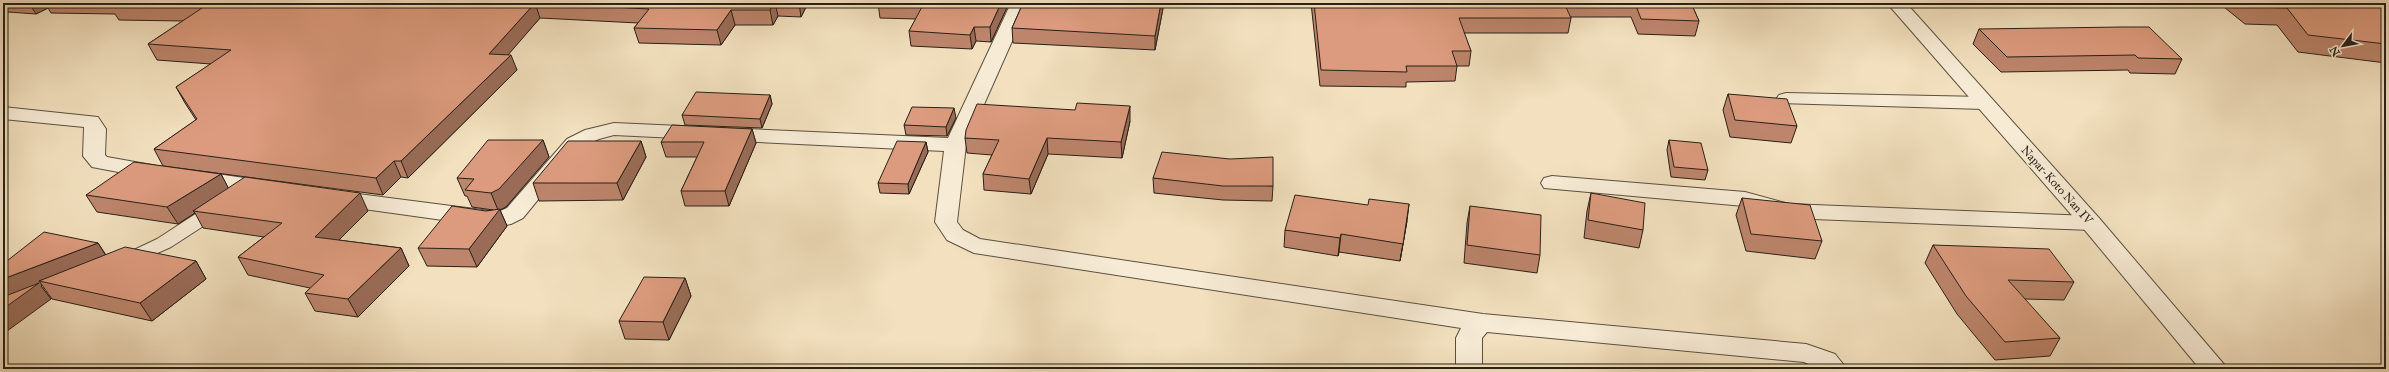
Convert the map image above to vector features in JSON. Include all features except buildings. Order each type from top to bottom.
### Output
[{"type":"street","points":[[1020,3],[956,145],[946,222],[955,235],[974,246],[1483,323],[1806,353],[1826,360],[1834,369]]},
{"type":"street","name":"Napar-Koto Nan IV","points":[[1896,3],[2091,223],[2215,369]]},
{"type":"street","points":[[1786,100],[1984,103]]},
{"type":"street","points":[[3,113],[91,121],[96,129],[94,156],[100,162],[115,167],[284,190]]},
{"type":"street","points":[[315,195],[492,220],[503,219],[515,213],[574,143],[592,134],[614,129],[956,145]]},
{"type":"street","points":[[1552,183],[1745,199],[1788,211],[2091,223]]},
{"type":"street","points":[[1469,369],[1469,338],[1472,330],[1483,323]]},
{"type":"lane","points":[[105,269],[134,258],[164,243],[253,186]]}]
